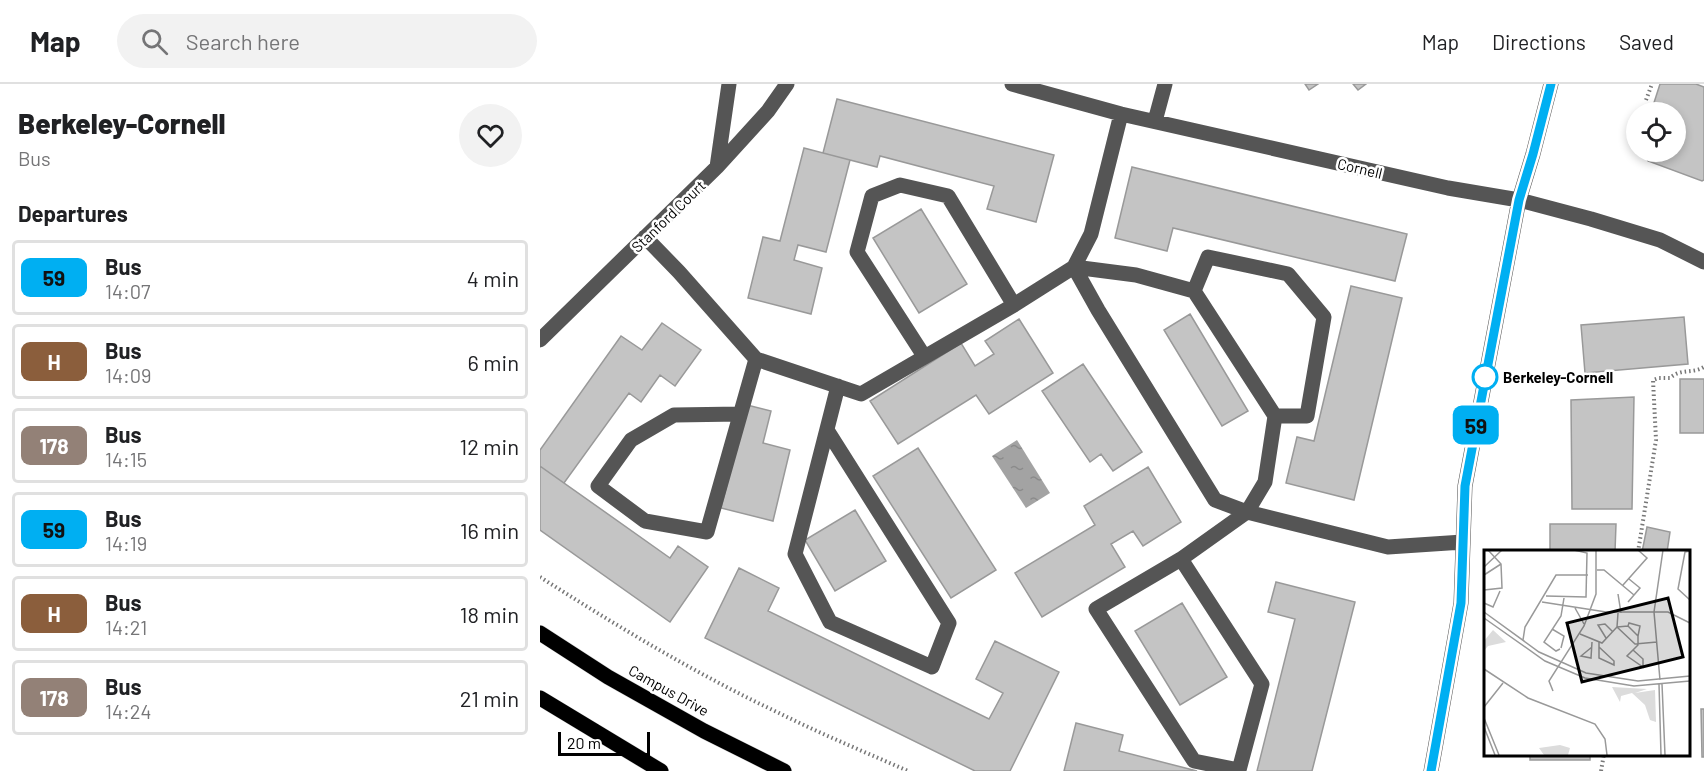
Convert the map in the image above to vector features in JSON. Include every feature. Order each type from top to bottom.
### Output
[{"type":"main road","name":"Campus Drive","points":[[540,633],[646,699],[784,771]]},
{"type":"main road","points":[[540,698],[661,771]]},
{"type":"street","points":[[717,167],[729,84]]},
{"type":"street","name":"Stanford Court","points":[[540,340],[717,167],[768,111],[787,84]]},
{"type":"street","name":"Cornell","points":[[1012,84],[1121,114],[1448,188],[1519,200],[1660,240],[1704,262]]},
{"type":"street","points":[[1155,121],[1165,84]]},
{"type":"street","points":[[1431,771],[1461,603],[1465,486],[1519,200],[1551,84]]},
{"type":"street","points":[[645,237],[756,358],[861,394],[1014,305],[1074,267],[1091,234],[1121,114]]},
{"type":"street","points":[[924,356],[857,252],[872,196],[900,185],[948,196],[1014,305]]},
{"type":"street","points":[[1194,291],[1208,257],[1288,274],[1324,317],[1307,416],[1275,417]]},
{"type":"street","points":[[1074,267],[1136,275],[1194,291],[1275,417],[1265,482],[1247,512],[1181,559],[1096,609],[1194,761],[1239,770],[1262,684],[1181,559]]},
{"type":"street","points":[[1074,267],[1215,500],[1247,512],[1388,547],[1463,542]]},
{"type":"street","points":[[740,414],[674,416],[631,440],[598,486],[645,521],[707,532],[756,358]]},
{"type":"street","points":[[827,430],[949,623],[932,667],[830,622],[795,554],[838,386]]},
{"type":"path","points":[[1646,100],[1652,84]]},
{"type":"path","points":[[1638,550],[1656,440],[1653,380],[1671,378],[1686,370],[1699,370],[1704,367]]},
{"type":"path","points":[[540,577],[613,624],[778,713],[908,771]]},
{"type":"path","points":[[1601,771],[1604,756]]},
{"type":"water","points":[[1017,440],[1050,493],[1026,508],[992,456]]},
{"type":"building","points":[[1305,84],[1318,84],[1309,90]]},
{"type":"building","points":[[1353,84],[1366,84],[1358,90]]},
{"type":"building","points":[[1660,84],[1696,84],[1704,87],[1704,180],[1651,162],[1686,162],[1686,102],[1654,102]]},
{"type":"building","points":[[837,99],[1054,155],[1036,222],[987,209],[994,186],[880,156],[877,167],[823,153]]},
{"type":"building","points":[[804,148],[850,160],[826,252],[798,245],[794,260],[822,268],[811,314],[748,298],[763,237],[780,241]]},
{"type":"building","points":[[1132,167],[1407,234],[1395,281],[1173,228],[1167,251],[1115,238]]},
{"type":"building","points":[[921,209],[967,284],[919,313],[873,238]]},
{"type":"building","points":[[1351,286],[1402,298],[1354,500],[1286,483],[1297,437],[1314,441]]},
{"type":"building","points":[[1190,314],[1248,411],[1222,426],[1164,330]]},
{"type":"building","points":[[1684,317],[1688,364],[1585,373],[1581,325]]},
{"type":"building","points":[[1019,319],[1053,373],[989,414],[976,395],[898,444],[870,401],[961,343],[975,366],[994,354],[985,341]]},
{"type":"building","points":[[662,323],[701,350],[675,386],[660,375],[641,402],[629,393],[564,483],[540,466],[540,450],[621,336],[642,350]]},
{"type":"building","points":[[1083,364],[1142,452],[1113,471],[1101,454],[1090,462],[1042,391]]},
{"type":"building","points":[[1680,379],[1704,379],[1704,433],[1680,433]]},
{"type":"building","points":[[1634,397],[1632,509],[1572,509],[1571,400]]},
{"type":"building","points":[[747,405],[771,411],[763,443],[790,450],[773,521],[721,508]]},
{"type":"building","points":[[918,448],[996,570],[951,598],[873,476]]},
{"type":"building","points":[[540,466],[670,558],[678,546],[708,567],[670,622],[540,530]]},
{"type":"building","points":[[1148,467],[1181,522],[1143,546],[1133,531],[1111,544],[1125,567],[1042,617],[1015,573],[1095,525],[1084,506]]},
{"type":"building","points":[[855,510],[886,561],[835,591],[805,540]]},
{"type":"building","points":[[1550,524],[1616,524],[1615,550],[1550,550]]},
{"type":"building","points":[[1647,527],[1670,532],[1667,550],[1642,550]]},
{"type":"building","points":[[739,568],[779,588],[768,611],[989,719],[1003,693],[976,679],[995,641],[1059,672],[1010,771],[975,771],[705,638]]},
{"type":"building","points":[[1276,582],[1355,602],[1312,771],[1257,771],[1295,619],[1268,612]]},
{"type":"building","points":[[1182,603],[1227,677],[1180,705],[1135,631]]},
{"type":"building","points":[[1701,709],[1704,709],[1704,757],[1702,757]]},
{"type":"building","points":[[1076,723],[1123,735],[1119,751],[1197,771],[1064,771]]},
{"type":"building","points":[[1530,756],[1590,756],[1590,760],[1530,760]]},
{"type":"bus line","name":"59","points":[[1431,771],[1461,603],[1465,486],[1509,246],[1519,200],[1551,84]]},
{"type":"place","name":"Berkeley-Cornell","points":[[1485,377]]}]
